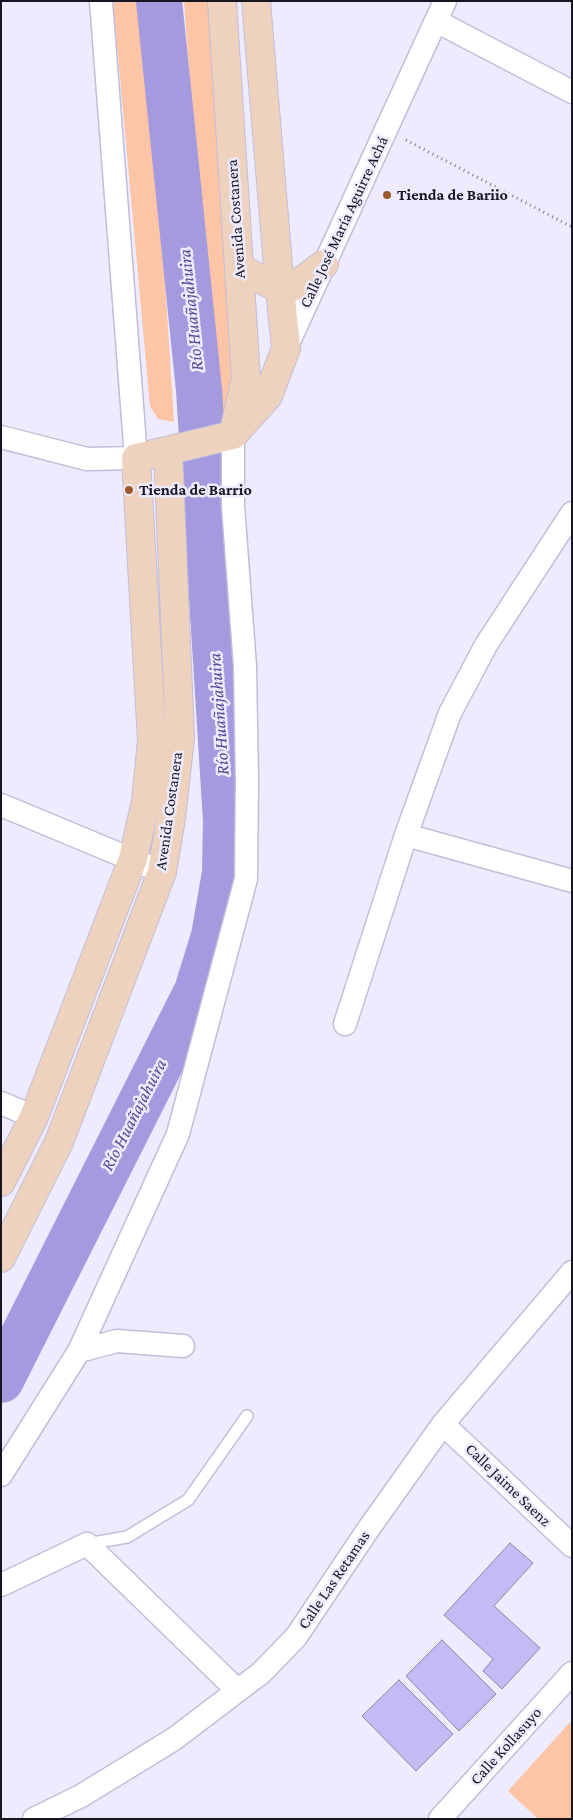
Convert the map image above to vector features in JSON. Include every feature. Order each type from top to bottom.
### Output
[{"type":"main road","name":"Avenida Costanera","points":[[222,1],[246,378],[233,435]]},
{"type":"main road","points":[[256,1],[286,348]]},
{"type":"main road","points":[[240,268],[280,288],[295,286],[324,264]]},
{"type":"main road","name":"Calle José María Aguirre Achá","points":[[233,435],[268,396],[286,348]]},
{"type":"main road","points":[[136,458],[233,435]]},
{"type":"main road","name":"Avenida Costanera","points":[[1,1258],[59,1142],[162,872],[172,818],[180,738],[186,446]]},
{"type":"main road","name":"Avenida Costanera","points":[[1,1182],[34,1117],[133,859],[146,801],[152,740],[136,458]]},
{"type":"street","points":[[1,436],[87,459],[136,458],[101,1]]},
{"type":"street","points":[[440,11],[572,92]]},
{"type":"street","name":"Calle José María Aguirre Achá","points":[[286,348],[440,11]]},
{"type":"street","points":[[1,1475],[79,1351],[178,1134],[246,879],[248,782],[245,666],[233,506],[233,435]]},
{"type":"street","points":[[345,1024],[406,835],[450,713],[486,646],[572,513]]},
{"type":"street","points":[[1,805],[162,872]]},
{"type":"street","points":[[406,835],[572,881]]},
{"type":"street","points":[[1,1103],[34,1117]]},
{"type":"street","name":"Calle Las Retamas","points":[[34,1819],[81,1796],[174,1739],[261,1673],[296,1637],[367,1531],[443,1424],[572,1272]]},
{"type":"street","points":[[79,1351],[117,1341],[183,1346]]},
{"type":"street","name":"Calle Jaime Saenz","points":[[443,1424],[572,1546]]},
{"type":"street","points":[[1,1585],[87,1544],[237,1690]]},
{"type":"street","name":"Calle Kollasuyo","points":[[440,1819],[572,1673]]},
{"type":"lane","points":[[87,1544],[127,1537],[188,1500],[247,1416]]},
{"type":"path","points":[[387,130],[572,227]]},
{"type":"shaded area","points":[[113,1],[147,1],[174,422],[158,419],[150,406]]},
{"type":"shaded area","points":[[184,1],[210,1],[238,441],[216,452]]},
{"type":"shaded area","points":[[572,1720],[572,1819],[538,1819],[508,1791]]},
{"type":"building","points":[[510,1543],[533,1563],[494,1606],[540,1648],[502,1689],[483,1671],[493,1659],[444,1615]]},
{"type":"building","points":[[442,1640],[496,1694],[459,1731],[406,1676]]},
{"type":"building","points":[[399,1680],[453,1734],[416,1771],[362,1716]]},
{"type":"waterway","name":"Río Huañajahuira","points":[[1,1380],[197,991],[214,936],[225,873],[226,821],[199,390],[159,1]]},
{"type":"place","name":"Tienda de Bariio","points":[[387,195]]},
{"type":"place","name":"Tienda de Barrio","points":[[129,490]]}]
